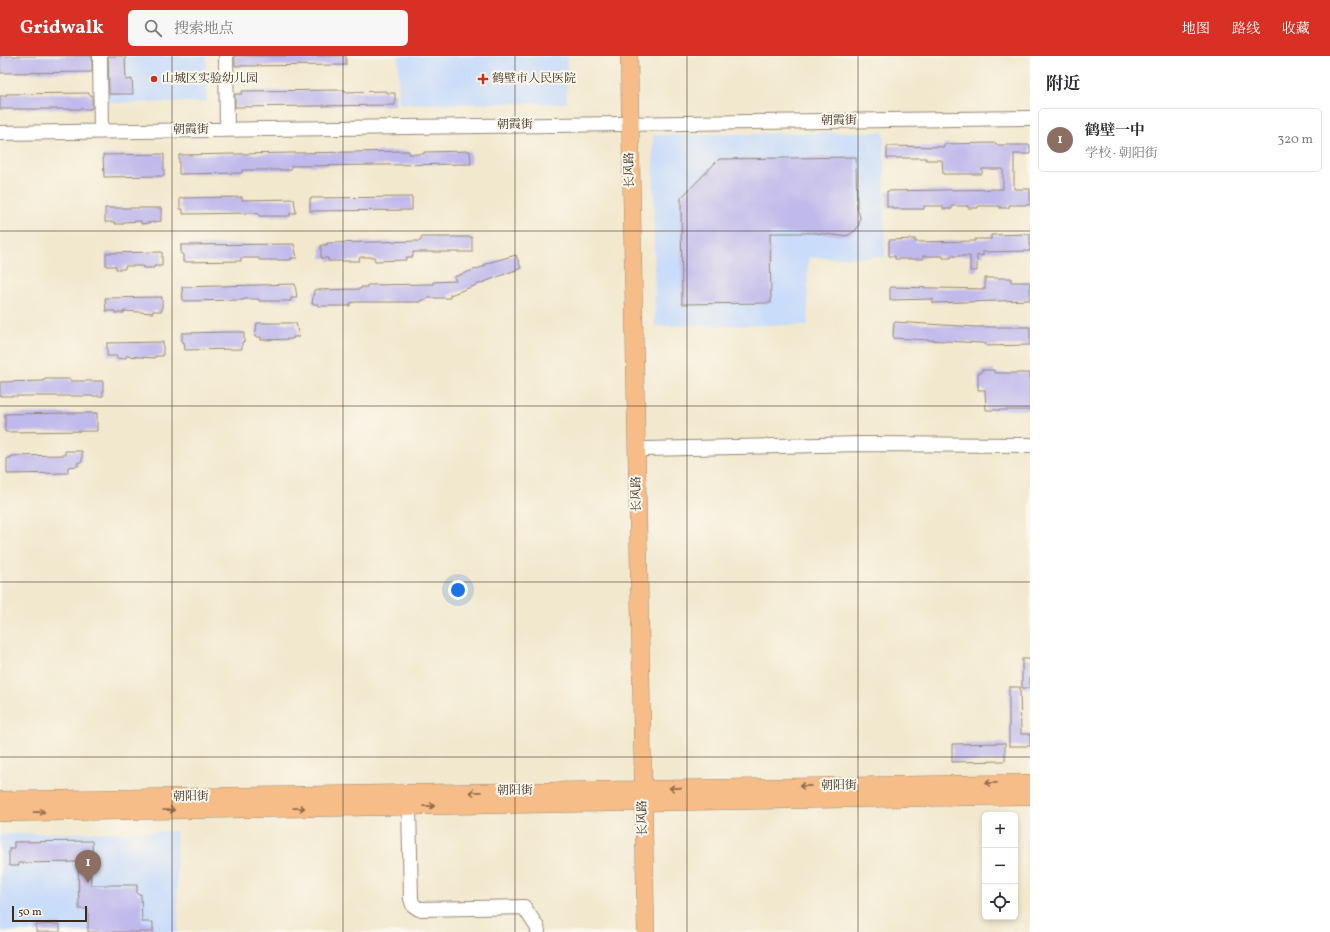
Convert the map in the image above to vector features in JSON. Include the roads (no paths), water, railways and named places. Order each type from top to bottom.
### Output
[{"type":"main road","name":"长风路","points":[[629,56],[635,124],[646,449],[648,795],[646,932]]},
{"type":"main road","name":"长风路","points":[[639,56],[635,124],[648,795],[656,932]]},
{"type":"main road","name":"朝阳街","points":[[0,813],[409,806],[648,795],[1030,782]]},
{"type":"main road","name":"朝阳街","points":[[0,800],[648,795],[1030,796]]},
{"type":"street","points":[[100,56],[101,131]]},
{"type":"street","points":[[226,56],[227,130]]},
{"type":"street","name":"朝霞街","points":[[0,133],[1030,118]]},
{"type":"street","points":[[646,449],[861,444],[1030,445]]},
{"type":"street","points":[[409,806],[411,899],[413,904],[419,909],[524,907],[537,927],[538,932]]},
{"type":"place","name":"山城区实验幼儿园","points":[[154,79]]},
{"type":"place","name":"鹤壁市人民医院","points":[[483,79]]},
{"type":"place","name":"鹤壁一中","points":[[88,883]]}]
